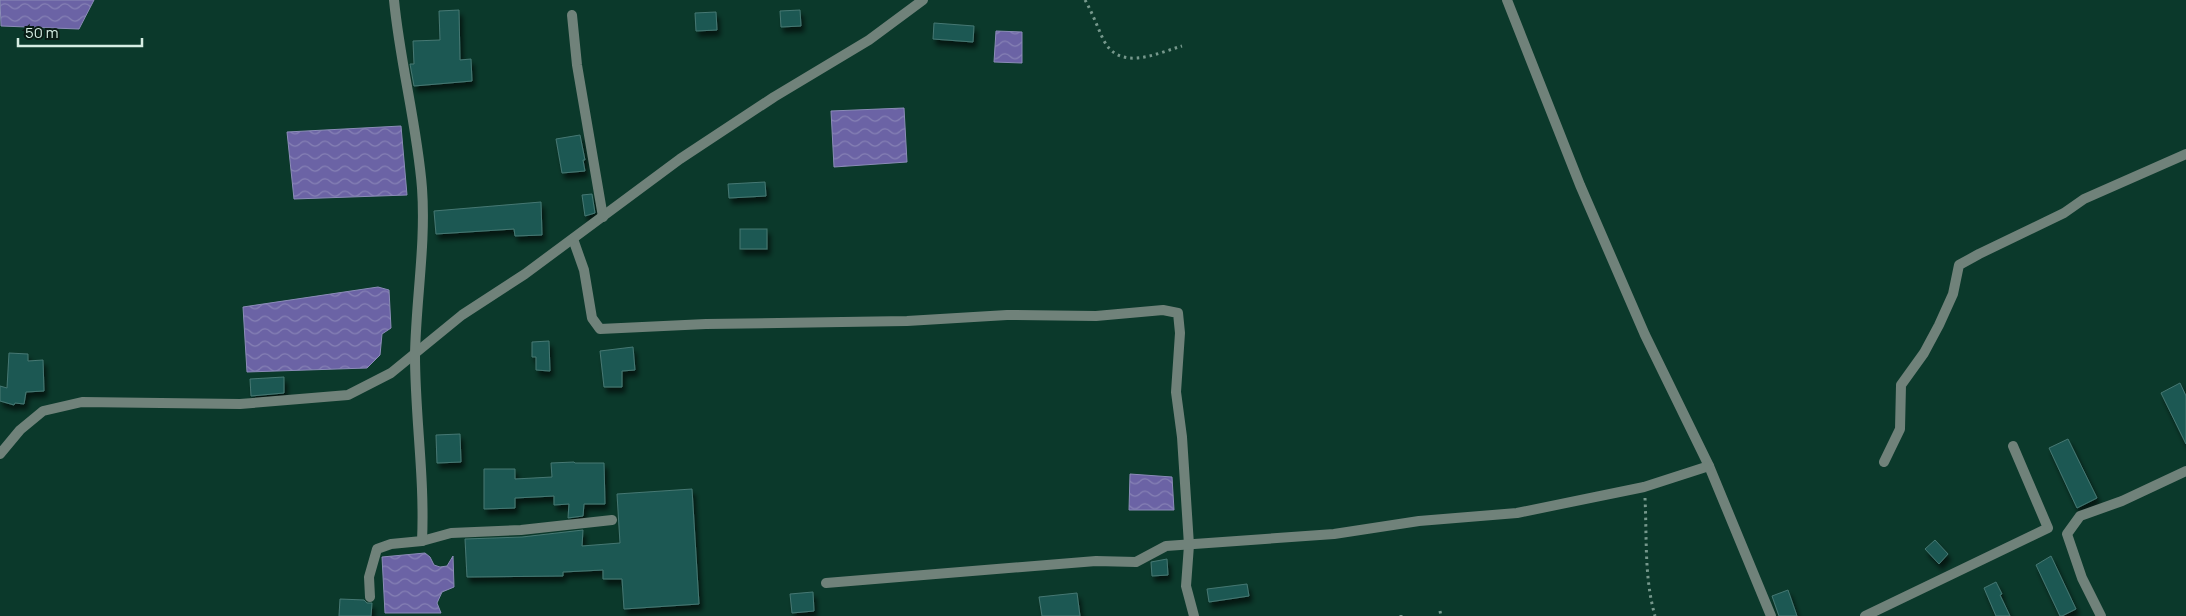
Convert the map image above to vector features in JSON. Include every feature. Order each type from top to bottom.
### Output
[{"type":"street","points":[[394,0],[422,187],[423,236],[415,353],[416,410],[424,502],[422,540]]},
{"type":"street","points":[[0,454],[20,430],[44,411],[82,402],[240,404],[348,396],[391,373],[462,315],[525,274],[680,159],[774,97],[869,40],[923,0]]},
{"type":"street","points":[[1507,0],[1588,203],[1645,335],[1709,466],[1771,616]]},
{"type":"street","points":[[572,15],[577,66],[603,217]]},
{"type":"street","points":[[1884,462],[1900,429],[1901,385],[1924,353],[1939,325],[1953,294],[1959,265],[2064,213],[2084,199],[2186,154]]},
{"type":"street","points":[[573,239],[584,270],[592,318],[600,329],[706,324],[907,321],[1007,315],[1096,316],[1163,310],[1178,313],[1180,334],[1176,392],[1182,437],[1189,545],[1186,586],[1194,616]]},
{"type":"street","points":[[1865,616],[2048,528],[2013,446]]},
{"type":"street","points":[[826,583],[1096,561],[1136,562],[1166,546],[1334,534],[1419,521],[1517,513],[1644,487],[1709,466]]},
{"type":"street","points":[[2101,616],[2082,578],[2067,534],[2080,516],[2122,501],[2186,471]]},
{"type":"street","points":[[370,597],[369,576],[377,549],[391,544],[422,540],[451,533],[521,530],[612,520]]},
{"type":"path","points":[[1086,0],[1104,41],[1113,52],[1131,60],[1182,46]]},
{"type":"path","points":[[1644,487],[1646,552],[1651,600],[1655,616]]},
{"type":"water","points":[[0,0],[94,0],[79,29],[1,26]]},
{"type":"water","points":[[996,31],[1022,32],[1022,63],[994,62]]},
{"type":"water","points":[[904,108],[907,162],[834,167],[831,111]]},
{"type":"water","points":[[401,126],[407,195],[294,199],[287,132]]},
{"type":"water","points":[[378,287],[389,290],[391,328],[382,334],[380,355],[367,368],[247,372],[243,307]]},
{"type":"water","points":[[1130,474],[1172,477],[1174,510],[1129,510]]},
{"type":"water","points":[[425,553],[430,557],[434,565],[440,567],[447,566],[453,556],[454,587],[442,592],[437,603],[441,613],[385,613],[382,557]]},
{"type":"building","points":[[459,10],[460,60],[471,59],[472,81],[414,86],[410,64],[414,64],[413,41],[440,40],[439,11]]},
{"type":"building","points":[[800,10],[801,26],[781,27],[780,11]]},
{"type":"building","points":[[716,12],[717,30],[696,31],[695,13]]},
{"type":"building","points":[[934,23],[974,26],[973,42],[933,39]]},
{"type":"building","points":[[580,135],[585,160],[583,160],[585,171],[562,173],[556,139]]},
{"type":"building","points":[[765,182],[766,196],[729,198],[728,184]]},
{"type":"building","points":[[592,194],[595,213],[585,216],[582,195]]},
{"type":"building","points":[[541,202],[542,235],[515,236],[514,229],[436,234],[434,211]]},
{"type":"building","points":[[740,229],[767,229],[767,249],[740,249]]},
{"type":"building","points":[[549,341],[550,371],[536,370],[536,357],[532,357],[532,342]]},
{"type":"building","points":[[633,347],[635,370],[622,371],[622,387],[604,387],[600,351]]},
{"type":"building","points":[[9,353],[28,354],[28,361],[43,360],[44,391],[26,392],[24,404],[15,403],[14,405],[0,401],[0,386],[7,388]]},
{"type":"building","points":[[284,377],[284,393],[251,396],[250,379]]},
{"type":"building","points":[[2180,383],[2186,396],[2186,444],[2161,393]]},
{"type":"building","points":[[460,434],[461,462],[437,463],[436,435]]},
{"type":"building","points":[[2068,439],[2097,498],[2077,508],[2049,448]]},
{"type":"building","points":[[551,463],[604,463],[605,504],[584,504],[583,516],[568,518],[569,504],[554,505],[554,496],[515,498],[515,508],[484,509],[484,469],[515,469],[515,479],[552,477]]},
{"type":"building","points":[[692,489],[699,604],[624,609],[622,579],[603,579],[603,570],[563,572],[563,576],[467,577],[465,539],[522,537],[583,530],[582,546],[620,543],[617,494]]},
{"type":"building","points":[[1935,540],[1948,554],[1939,564],[1925,549]]},
{"type":"building","points":[[2051,556],[2076,609],[2062,616],[2060,616],[2036,565]]},
{"type":"building","points":[[1167,559],[1168,575],[1152,576],[1151,562]]},
{"type":"building","points":[[1996,582],[2010,616],[1996,616],[1984,588]]},
{"type":"building","points":[[1247,584],[1249,596],[1209,602],[1207,589]]},
{"type":"building","points":[[1788,590],[1797,616],[1779,616],[1772,596]]},
{"type":"building","points":[[813,592],[814,611],[792,613],[790,594]]},
{"type":"building","points":[[1077,593],[1080,616],[1042,616],[1039,597]]},
{"type":"building","points":[[340,599],[364,600],[367,603],[372,603],[371,616],[339,616]]}]
